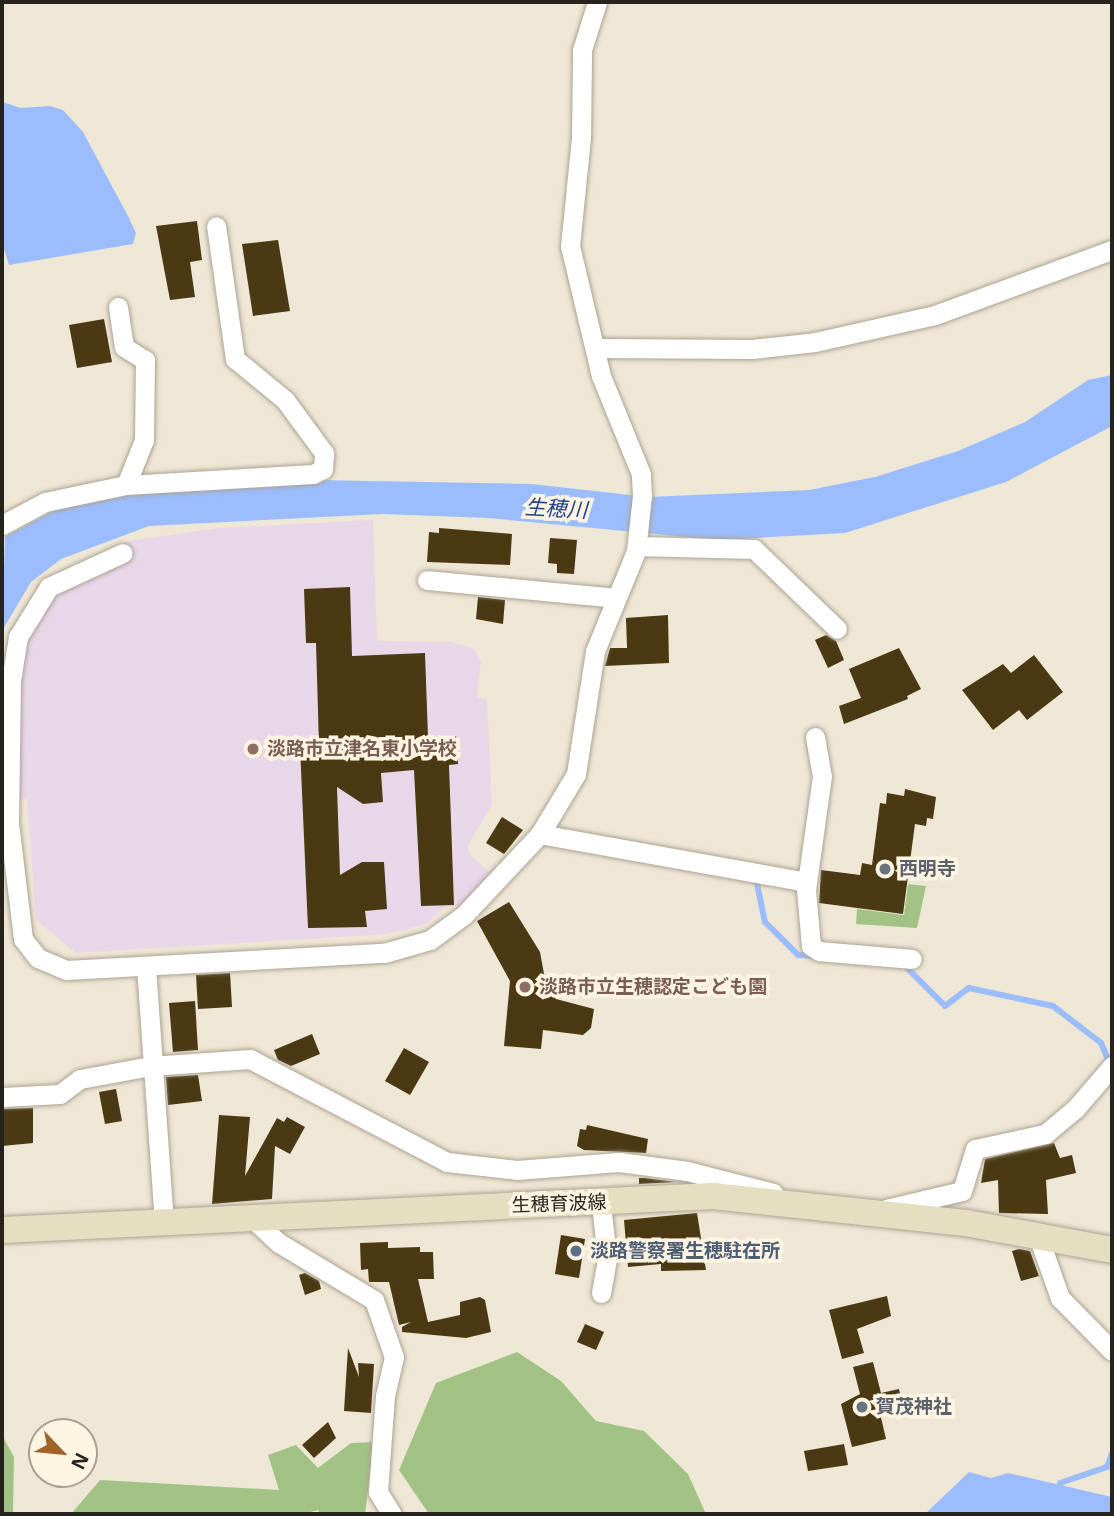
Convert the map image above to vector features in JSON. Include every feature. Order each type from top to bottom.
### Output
[{"type":"main road","name":"生穂育波線","points":[[2,1230],[713,1196],[814,1206],[1038,1236],[1112,1250]]},
{"type":"street","points":[[123,553],[48,587],[18,637],[10,695],[5,822],[21,931],[38,958],[66,970],[384,953],[430,940],[464,915],[540,834],[576,774],[595,651],[637,541],[642,496],[637,459],[601,376],[570,246],[581,138],[581,56],[597,2]]},
{"type":"street","points":[[2,525],[45,502],[126,485],[313,474],[323,469],[324,453],[285,400],[235,359],[216,226]]},
{"type":"street","points":[[595,348],[752,349],[816,342],[934,315],[1112,250]]},
{"type":"street","points":[[118,307],[124,348],[145,360],[144,440],[126,485]]},
{"type":"street","points":[[637,541],[754,549],[837,629]]},
{"type":"street","points":[[427,580],[616,598]]},
{"type":"street","points":[[815,737],[822,776],[807,882],[807,923],[814,948],[912,959]]},
{"type":"street","points":[[540,834],[807,882]]},
{"type":"street","points":[[146,966],[150,1066],[164,1223]]},
{"type":"street","points":[[2,1097],[60,1094],[80,1079],[150,1066],[250,1059],[406,1143],[458,1164],[534,1170],[619,1162],[687,1171],[814,1206]]},
{"type":"street","points":[[875,1214],[962,1191],[975,1149],[1045,1134],[1075,1109],[1112,1066]]},
{"type":"street","points":[[601,1203],[607,1259],[601,1293]]},
{"type":"street","points":[[253,1219],[279,1243],[374,1300],[394,1357],[385,1396],[378,1492],[392,1514]]},
{"type":"street","points":[[1038,1236],[1060,1298],[1112,1351]]},
{"type":"shaded area","name":"淡路市立津名東小学校","points":[[373,520],[377,641],[452,642],[474,649],[481,661],[477,697],[487,700],[492,805],[468,845],[469,854],[494,876],[471,903],[444,908],[426,924],[388,934],[76,953],[36,920],[27,799],[14,800],[17,674],[45,599],[63,586],[123,564],[123,542],[218,528]]},
{"type":"green space","points":[[908,884],[926,886],[917,928],[856,924],[857,909],[904,915]]},
{"type":"green space","points":[[517,1352],[561,1381],[596,1421],[644,1431],[688,1474],[706,1514],[429,1514],[399,1470],[436,1383]]},
{"type":"green space","points":[[2,1435],[14,1457],[13,1512],[20,1514],[2,1514]]},
{"type":"green space","points":[[374,1442],[365,1514],[320,1514],[318,1510],[303,1514],[71,1514],[93,1488],[98,1488],[100,1480],[279,1490],[268,1455],[296,1445],[318,1468],[351,1443]]},
{"type":"water","points":[[2,102],[21,108],[50,106],[63,110],[83,132],[129,218],[136,233],[133,244],[9,265],[2,243]]},
{"type":"water","name":"生穂川","points":[[1112,375],[1112,426],[1006,482],[845,533],[719,540],[488,518],[382,514],[149,526],[61,559],[31,582],[2,631],[5,537],[53,511],[112,494],[313,480],[532,484],[648,497],[809,490],[875,477],[958,451],[1025,422],[1088,380]]},
{"type":"water","points":[[969,1472],[991,1478],[1008,1473],[1112,1497],[1112,1514],[925,1514]]},
{"type":"building","points":[[197,221],[202,260],[190,262],[195,297],[170,300],[156,226]]},
{"type":"building","points":[[278,240],[290,311],[253,316],[242,244]]},
{"type":"building","points":[[104,319],[112,362],[77,368],[69,325]]},
{"type":"building","points":[[439,528],[512,534],[510,565],[427,562],[429,532],[439,533]]},
{"type":"building","points":[[550,538],[577,540],[574,574],[557,573],[557,564],[548,563]]},
{"type":"building","points":[[350,587],[352,656],[425,653],[428,737],[456,736],[458,764],[449,765],[454,905],[421,906],[414,770],[381,773],[383,802],[363,804],[337,787],[340,875],[362,862],[384,862],[387,909],[365,911],[367,927],[308,928],[300,747],[319,746],[316,643],[306,643],[304,589]]},
{"type":"building","points":[[478,597],[505,600],[503,624],[476,619]]},
{"type":"building","points":[[668,615],[669,663],[605,666],[610,648],[627,648],[626,618]]},
{"type":"building","points":[[826,635],[836,641],[844,660],[828,668],[815,640]]},
{"type":"building","points":[[899,648],[921,689],[907,696],[908,699],[844,724],[839,706],[861,698],[849,669]]},
{"type":"building","points":[[1034,655],[1063,692],[1027,720],[1019,710],[993,730],[962,690],[1003,664],[1011,673]]},
{"type":"building","points":[[905,789],[936,797],[933,819],[927,818],[926,826],[915,824],[903,914],[819,903],[821,870],[860,875],[862,863],[872,865],[880,803],[886,804],[887,793],[904,796]]},
{"type":"building","points":[[502,817],[523,830],[504,854],[486,843]]},
{"type":"building","name":"淡路市立生穂認定こども園","points":[[509,902],[540,952],[544,974],[558,976],[556,999],[594,1009],[591,1028],[583,1035],[543,1030],[541,1049],[504,1046],[510,981],[477,921]]},
{"type":"building","points":[[230,973],[232,1007],[198,1009],[196,975]]},
{"type":"building","points":[[195,1001],[198,1050],[173,1052],[169,1003]]},
{"type":"building","points":[[312,1034],[320,1054],[291,1066],[278,1060],[274,1050]]},
{"type":"building","points":[[404,1048],[429,1062],[410,1095],[385,1081]]},
{"type":"building","points":[[198,1075],[202,1101],[168,1105],[166,1077]]},
{"type":"building","points":[[116,1089],[122,1121],[105,1124],[99,1092]]},
{"type":"building","points":[[33,1108],[33,1143],[2,1146],[2,1109]]},
{"type":"building","points":[[219,1115],[250,1117],[245,1176],[277,1118],[284,1122],[287,1117],[305,1127],[290,1154],[275,1146],[272,1199],[212,1204]]},
{"type":"building","points":[[587,1125],[648,1139],[646,1153],[584,1150],[577,1146],[580,1129],[586,1130]]},
{"type":"building","points":[[1054,1143],[1060,1158],[1072,1155],[1076,1173],[1046,1180],[1048,1214],[999,1213],[998,1180],[981,1183],[985,1159]]},
{"type":"building","points":[[639,1178],[645,1178],[675,1182],[639,1184]]},
{"type":"building","points":[[697,1213],[706,1270],[661,1271],[661,1264],[628,1267],[624,1220]]},
{"type":"building","points":[[561,1235],[585,1239],[579,1278],[555,1274]]},
{"type":"building","points":[[388,1242],[388,1248],[420,1247],[420,1252],[433,1252],[434,1279],[418,1279],[428,1322],[460,1315],[460,1302],[480,1297],[485,1300],[491,1332],[466,1338],[402,1332],[402,1327],[411,1322],[399,1325],[389,1282],[369,1282],[368,1269],[361,1270],[360,1243]]},
{"type":"building","points":[[1012,1251],[1030,1251],[1039,1276],[1021,1281]]},
{"type":"building","points":[[305,1273],[319,1281],[321,1289],[305,1295],[299,1275]]},
{"type":"building","points":[[887,1296],[891,1316],[857,1329],[864,1353],[842,1359],[829,1310]]},
{"type":"building","points":[[585,1324],[604,1332],[596,1350],[577,1342]]},
{"type":"building","points":[[348,1348],[359,1377],[358,1363],[374,1364],[371,1413],[344,1411]]},
{"type":"building","points":[[873,1362],[881,1393],[899,1389],[903,1407],[880,1413],[886,1439],[852,1447],[841,1404],[860,1394],[853,1367]]},
{"type":"building","points":[[328,1422],[336,1438],[314,1458],[302,1445]]},
{"type":"building","points":[[844,1444],[848,1465],[808,1471],[804,1451]]},
{"type":"waterway","points":[[751,878],[756,879],[765,922],[798,955],[814,956]]},
{"type":"waterway","points":[[903,964],[945,1006],[969,988],[1053,1006],[1101,1043],[1110,1064]]},
{"type":"waterway","points":[[1060,1483],[1107,1467],[1112,1453]]},
{"type":"place","name":"淡路市立津名東小学校","points":[[253,749]]},
{"type":"place","name":"西明寺","points":[[885,869]]},
{"type":"place","name":"淡路市立生穂認定こども園","points":[[525,987]]},
{"type":"place","name":"淡路警察署生穂駐在所","points":[[576,1251]]},
{"type":"place","name":"賀茂神社","points":[[862,1407]]}]
